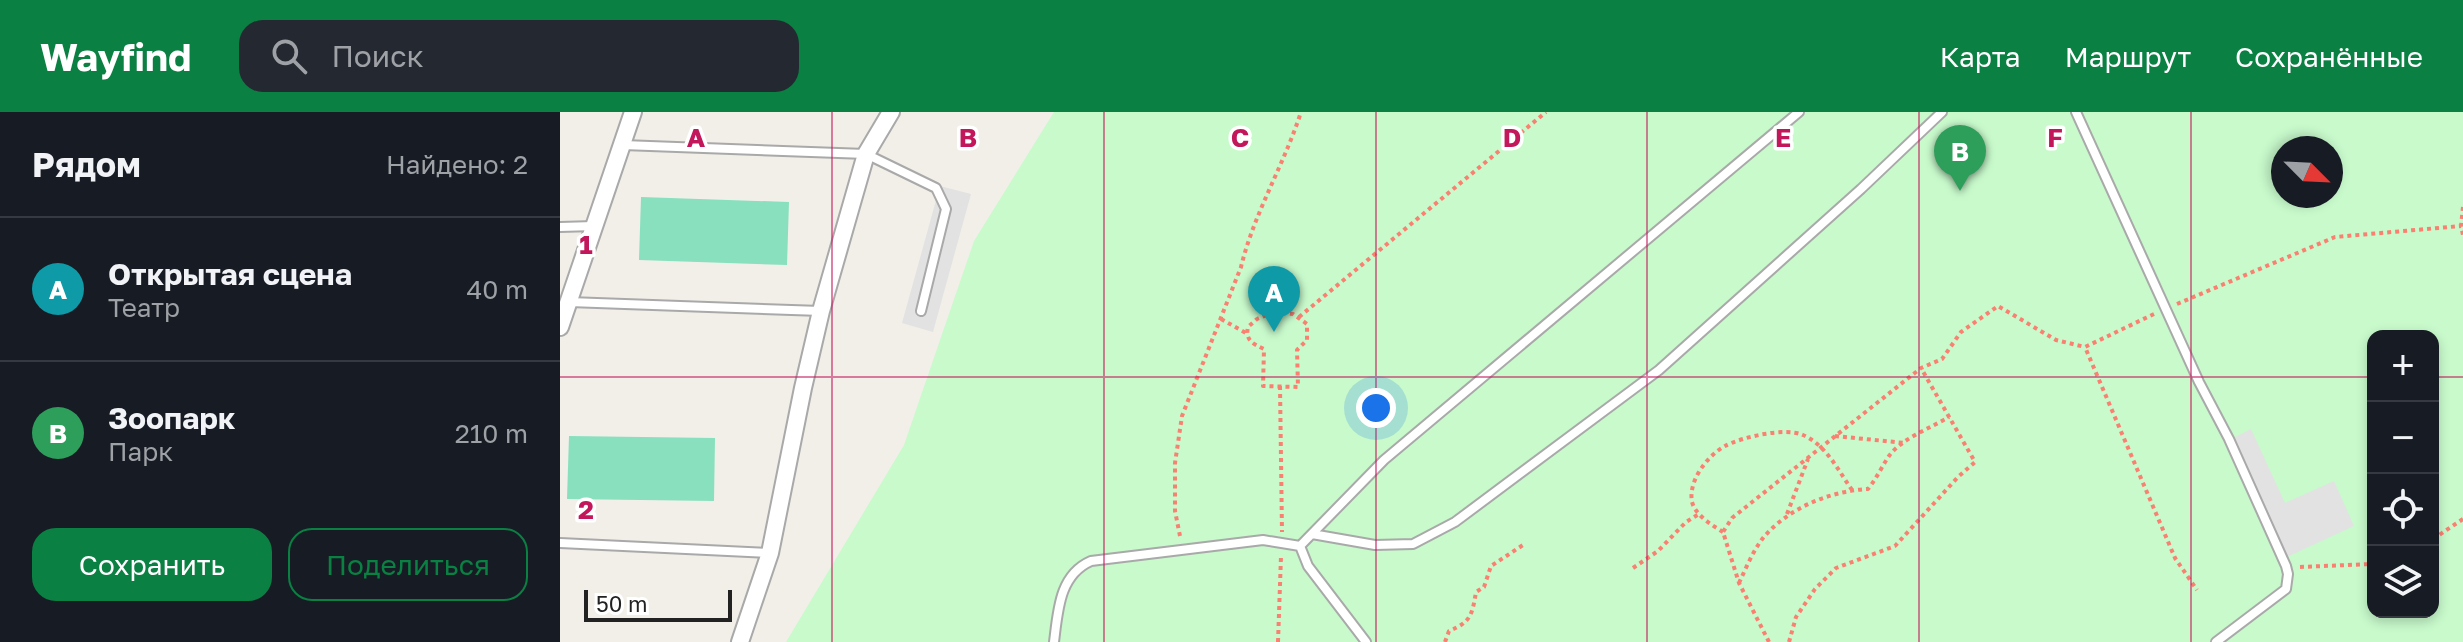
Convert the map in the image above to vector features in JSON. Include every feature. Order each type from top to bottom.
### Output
[{"type":"street","points":[[560,327],[633,112]]},
{"type":"street","points":[[740,642],[770,553],[821,311],[866,154],[891,112]]},
{"type":"lane","points":[[1300,546],[1384,460],[1799,112]]},
{"type":"lane","points":[[1312,534],[1375,545],[1413,544],[1455,522],[1659,370],[1942,112]]},
{"type":"lane","points":[[2076,112],[2286,566],[2286,589],[2216,642]]},
{"type":"lane","points":[[622,145],[866,154],[936,188],[946,209],[921,311]]},
{"type":"lane","points":[[560,227],[595,226]]},
{"type":"lane","points":[[568,302],[821,311]]},
{"type":"lane","points":[[1054,642],[1064,588],[1070,575],[1091,561],[1263,540],[1300,546]]},
{"type":"lane","points":[[560,543],[770,553]]},
{"type":"lane","points":[[1300,546],[1308,566],[1366,642]]},
{"type":"path","points":[[1183,550],[1175,511],[1182,416],[1241,267],[1247,242],[1292,140],[1301,112]]},
{"type":"path","points":[[1299,317],[1546,112]]},
{"type":"path","points":[[2463,207],[2463,235]]},
{"type":"path","points":[[1723,532],[1732,518],[1834,436],[1921,368],[1942,359],[1961,332],[1998,306],[2056,340],[2085,347],[2335,237],[2461,226]]},
{"type":"path","points":[[1220,318],[1246,333],[1251,343],[1264,349],[1263,386],[1298,387],[1297,350],[1307,340],[1307,324],[1293,314],[1274,312],[1257,319],[1246,333]]},
{"type":"path","points":[[2085,347],[2175,558],[2197,590]]},
{"type":"path","points":[[1789,642],[1796,617],[1815,589],[1836,568],[1895,546],[1975,462],[1921,368]]},
{"type":"path","points":[[1278,642],[1282,542],[1280,386]]},
{"type":"path","points":[[1739,583],[1762,540],[1786,516],[1820,499],[1868,489],[1890,455],[1949,417]]},
{"type":"path","points":[[1769,642],[1739,583],[1723,532],[1703,519],[1692,504],[1692,484],[1708,460],[1724,447],[1747,438],[1799,433],[1822,446],[1852,490]]},
{"type":"path","points":[[1834,436],[1905,443]]},
{"type":"path","points":[[1786,516],[1809,456]]},
{"type":"path","points":[[1633,568],[1658,551],[1686,522],[1699,514]]},
{"type":"path","points":[[2439,535],[2463,519]]},
{"type":"path","points":[[1445,642],[1449,631],[1465,625],[1473,611],[1476,592],[1484,587],[1491,566],[1523,545]]},
{"type":"path","points":[[2286,566],[2367,564]]},
{"type":"green space","points":[[1054,112],[2463,112],[2463,642],[786,642],[904,445],[974,241]]},
{"type":"green space","points":[[641,197],[789,202],[787,265],[639,260]]},
{"type":"green space","points":[[569,436],[715,438],[714,501],[567,499]]},
{"type":"shaded area","points":[[940,186],[971,194],[933,332],[902,323]]},
{"type":"shaded area","points":[[2251,429],[2285,503],[2334,481],[2354,526],[2283,559],[2229,440]]},
{"type":"place","name":"Зоопарк","points":[[1960,191]]},
{"type":"place","name":"Открытая сцена","points":[[1274,332]]}]
